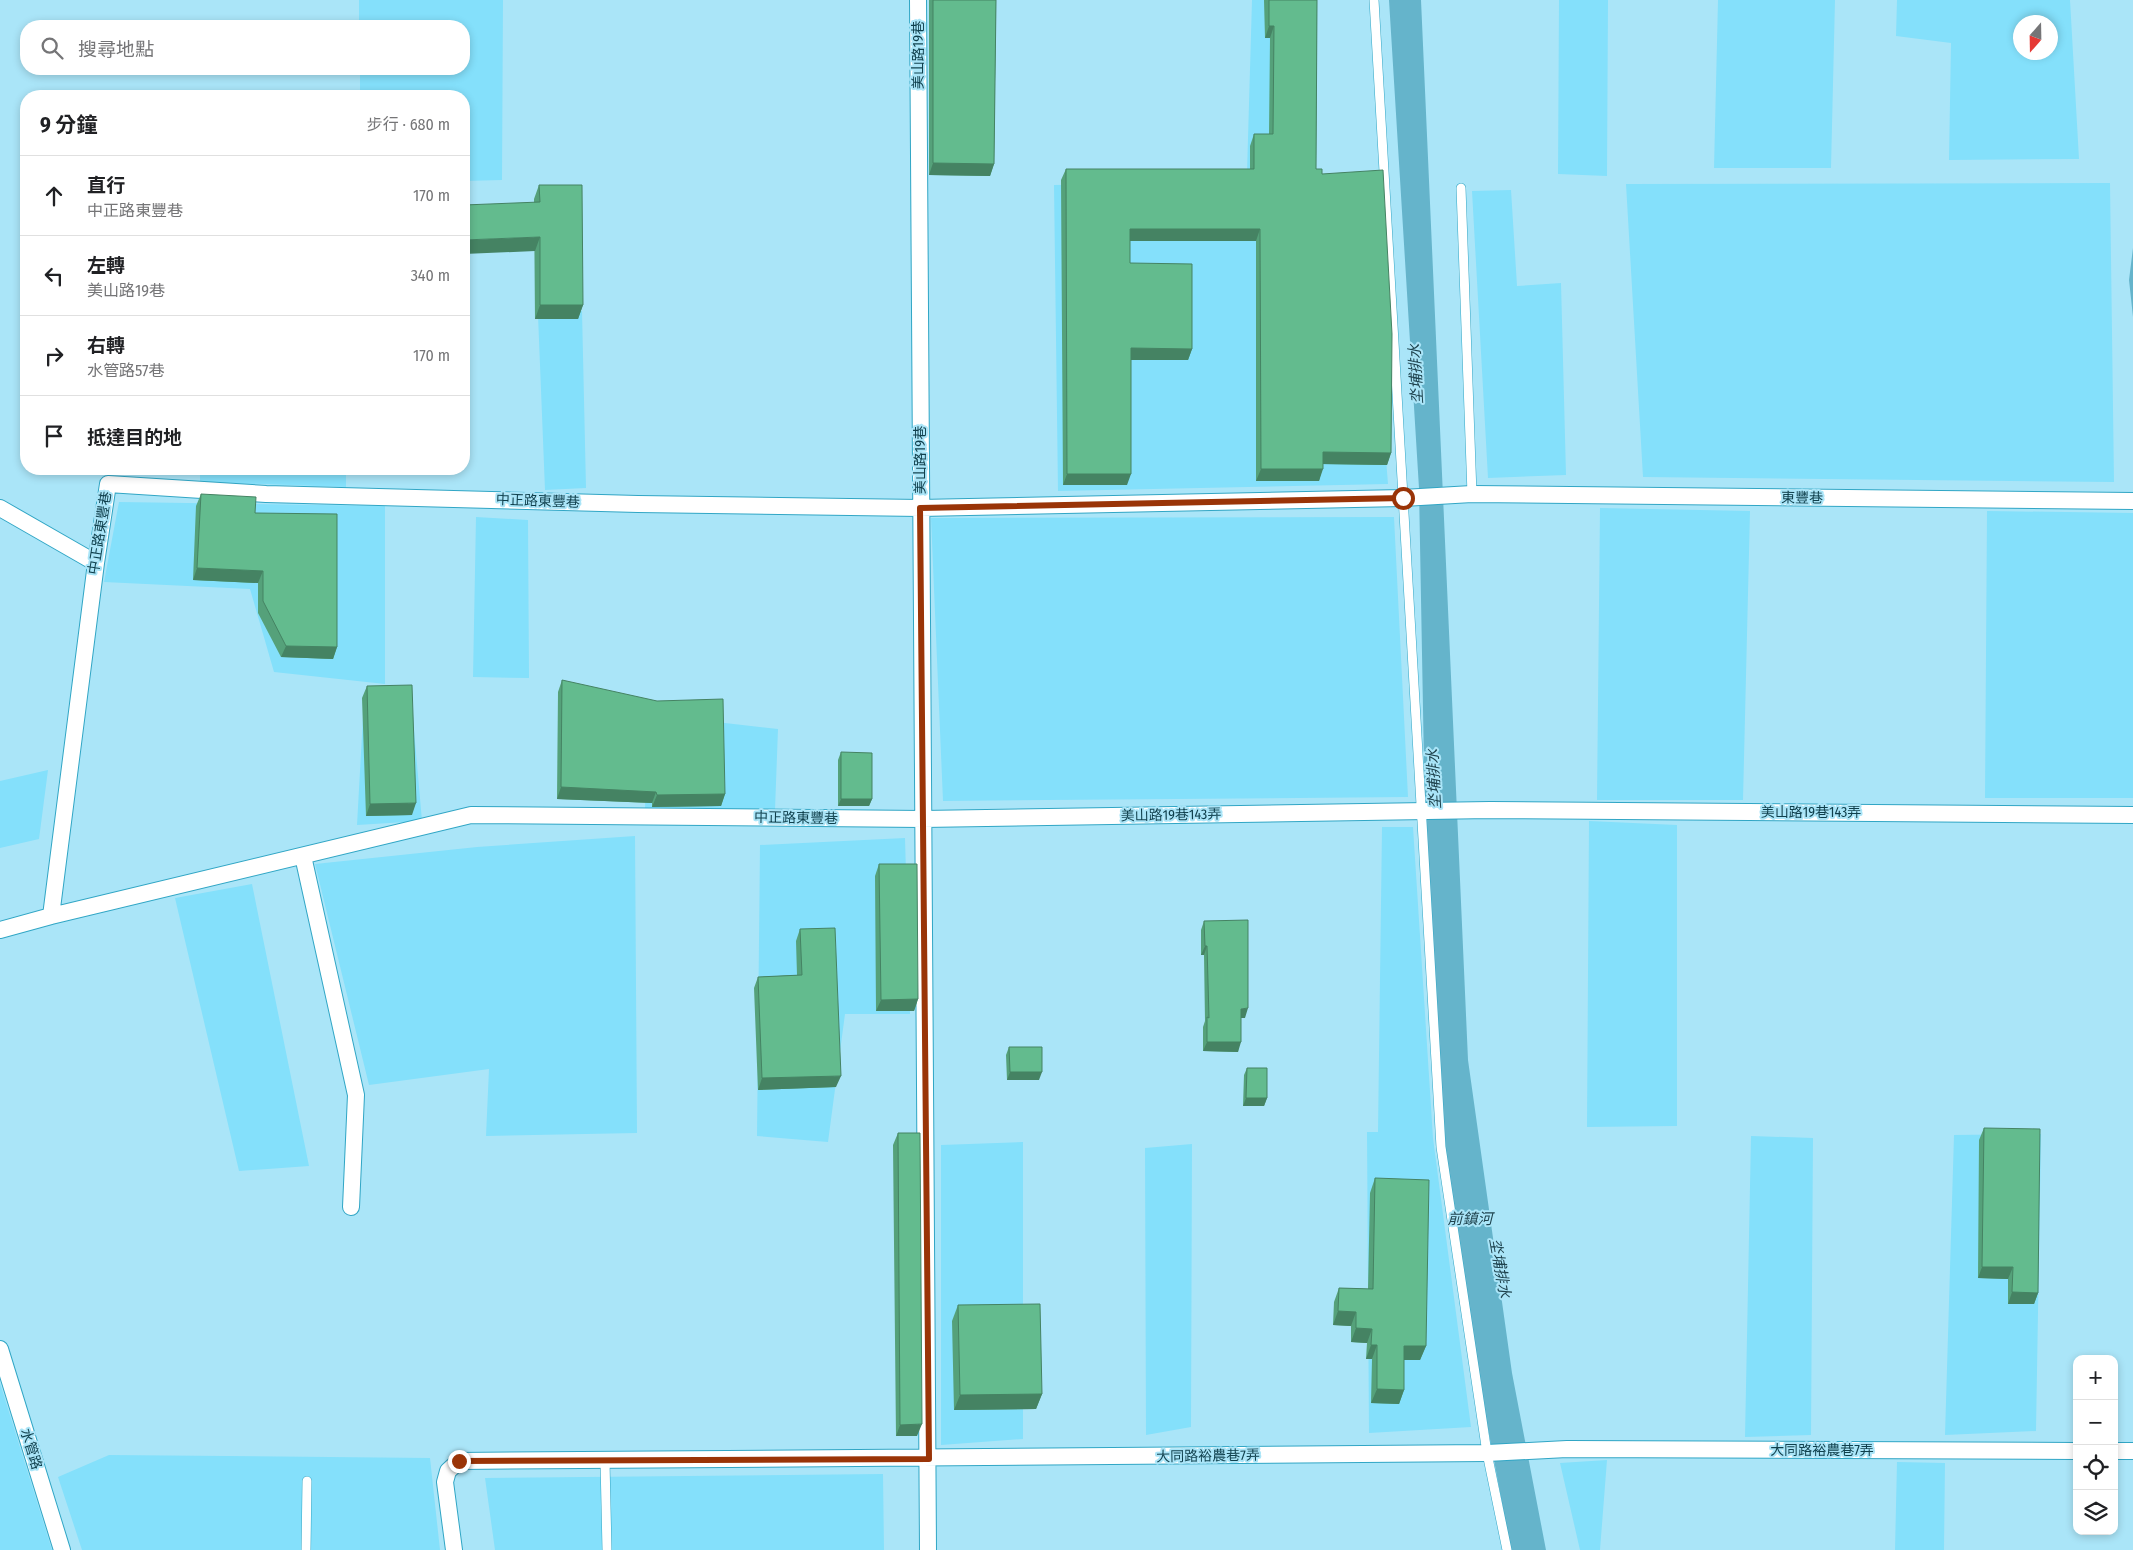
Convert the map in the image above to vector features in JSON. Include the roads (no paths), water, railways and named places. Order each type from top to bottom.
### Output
[{"type":"street","name":"美山路19巷","points":[[918,0],[920,508],[929,1459],[928,1550]]},
{"type":"street","name":"中正路東豐巷","points":[[51,916],[96,562],[108,484],[295,495],[638,504],[920,508],[1403,498]]},
{"type":"street","name":"東豐巷","points":[[1403,498],[1472,494],[2133,501]]},
{"type":"street","points":[[0,508],[96,562]]},
{"type":"street","name":"美山路19巷143弄","points":[[923,819],[1490,810],[2133,815]]},
{"type":"street","name":"中正路東豐巷","points":[[0,930],[51,916],[471,815],[923,819]]},
{"type":"street","points":[[303,856],[356,1094],[352,1207]]},
{"type":"street","name":"水管路","points":[[0,1348],[62,1550]]},
{"type":"street","name":"大同路裕農巷7弄","points":[[454,1550],[445,1482],[448,1471],[459,1461],[929,1459],[1487,1453],[1567,1449],[2073,1451]]},
{"type":"street","points":[[2118,1451],[2133,1451]]},
{"type":"lane","points":[[1374,0],[1440,1147],[1487,1453],[1506,1550]]},
{"type":"lane","points":[[1461,188],[1472,494]]},
{"type":"lane","points":[[605,1460],[607,1550]]},
{"type":"lane","points":[[306,1550],[307,1481]]},
{"type":"water","name":"前鎮河","points":[[1389,0],[1421,0],[1468,1060],[1512,1373],[1546,1550],[1511,1550],[1448,1217],[1426,874],[1419,488]]},
{"type":"water","points":[[2133,248],[2133,317],[2129,280]]},
{"type":"water label","name":"坔埔排水","points":[[1416,374]]},
{"type":"water label","name":"坔埔排水","points":[[1434,779]]},
{"type":"water label","name":"坔埔排水","points":[[1500,1268]]}]
